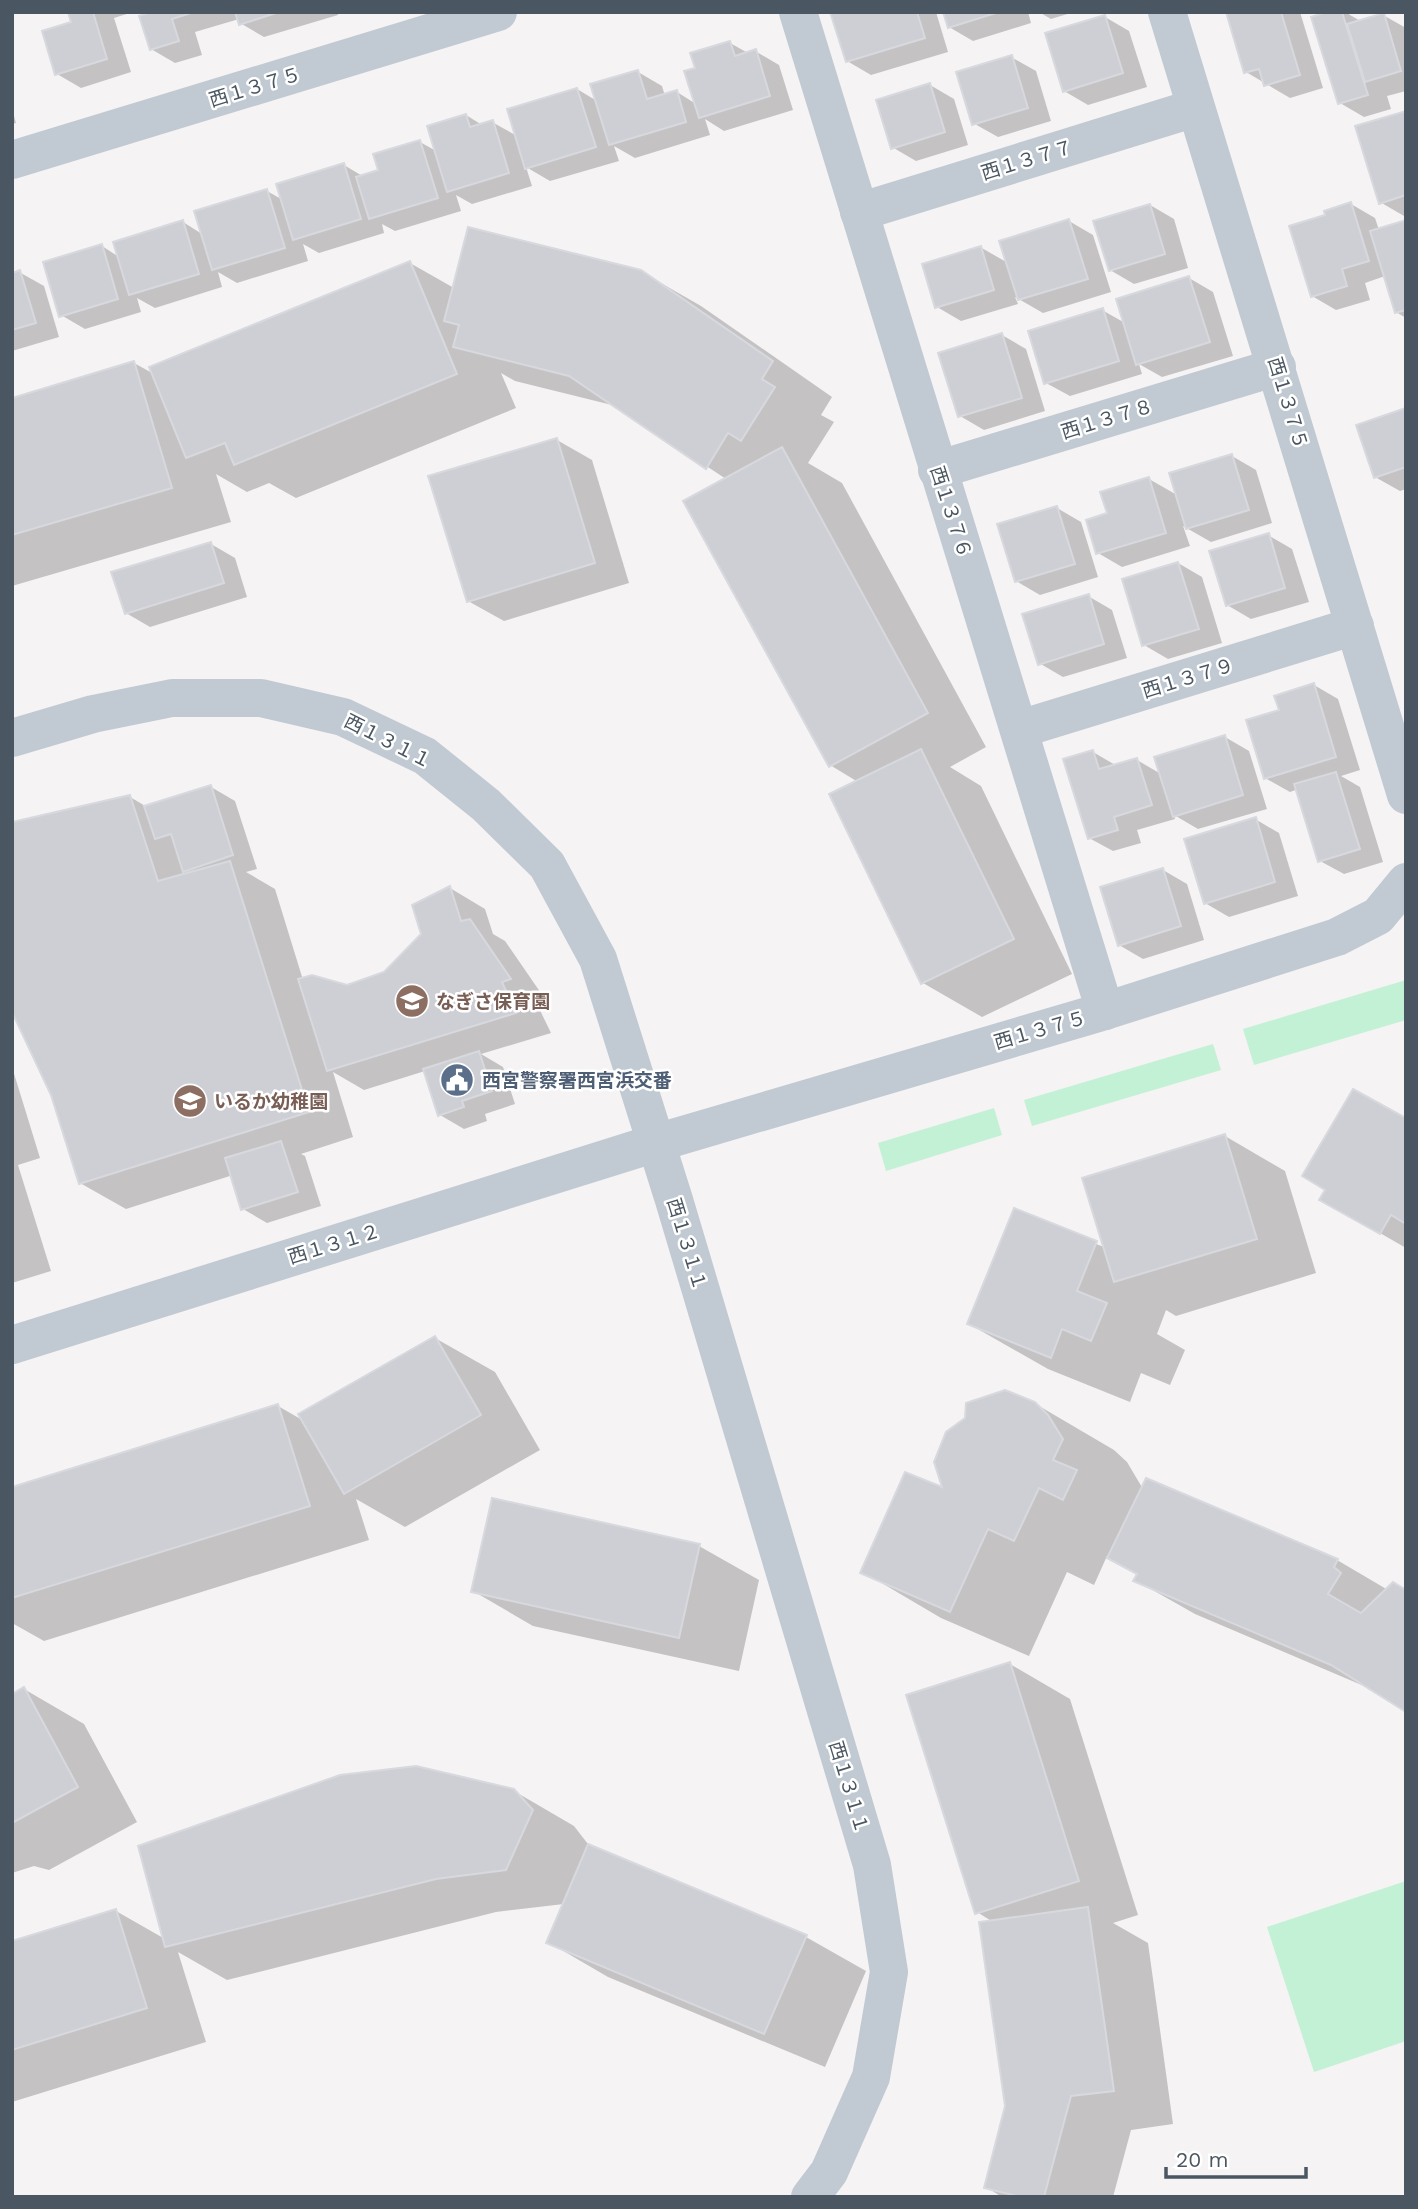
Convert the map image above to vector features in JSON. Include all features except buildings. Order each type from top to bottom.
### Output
[{"type":"street","name":"西１３７５","points":[[12,160],[498,12]]},
{"type":"street","name":"西１３７６","points":[[798,12],[1105,1011]]},
{"type":"street","name":"西１３７５","points":[[1167,12],[1406,794]]},
{"type":"street","name":"西１３７７","points":[[859,212],[1195,108]]},
{"type":"street","name":"西１３７８","points":[[937,470],[1277,367]]},
{"type":"street","name":"西１３７９","points":[[1020,729],[1355,626]]},
{"type":"street","name":"西１３１１","points":[[12,738],[93,714],[172,698],[261,698],[343,717],[425,756],[486,805],[547,865],[598,959],[656,1143],[872,1866],[889,1972],[872,2077],[829,2172],[810,2197]]},
{"type":"street","name":"西１３７５","points":[[656,1143],[1105,1011],[1337,937],[1378,916],[1406,883]]},
{"type":"street","name":"西１３１２","points":[[12,1345],[656,1143]]},
{"type":"green space","points":[[1406,980],[1406,1020],[1254,1065],[1243,1029]]},
{"type":"green space","points":[[1213,1044],[1221,1070],[1032,1126],[1024,1100]]},
{"type":"green space","points":[[994,1108],[1002,1135],[886,1171],[878,1143]]},
{"type":"green space","points":[[1406,1881],[1406,2041],[1314,2072],[1267,1927]]},
{"type":"place","name":"なぎさ保育園","points":[[412,1001]]},
{"type":"place","name":"西宮警察署西宮浜交番","points":[[457,1080]]},
{"type":"place","name":"いるか幼稚園","points":[[190,1101]]}]
